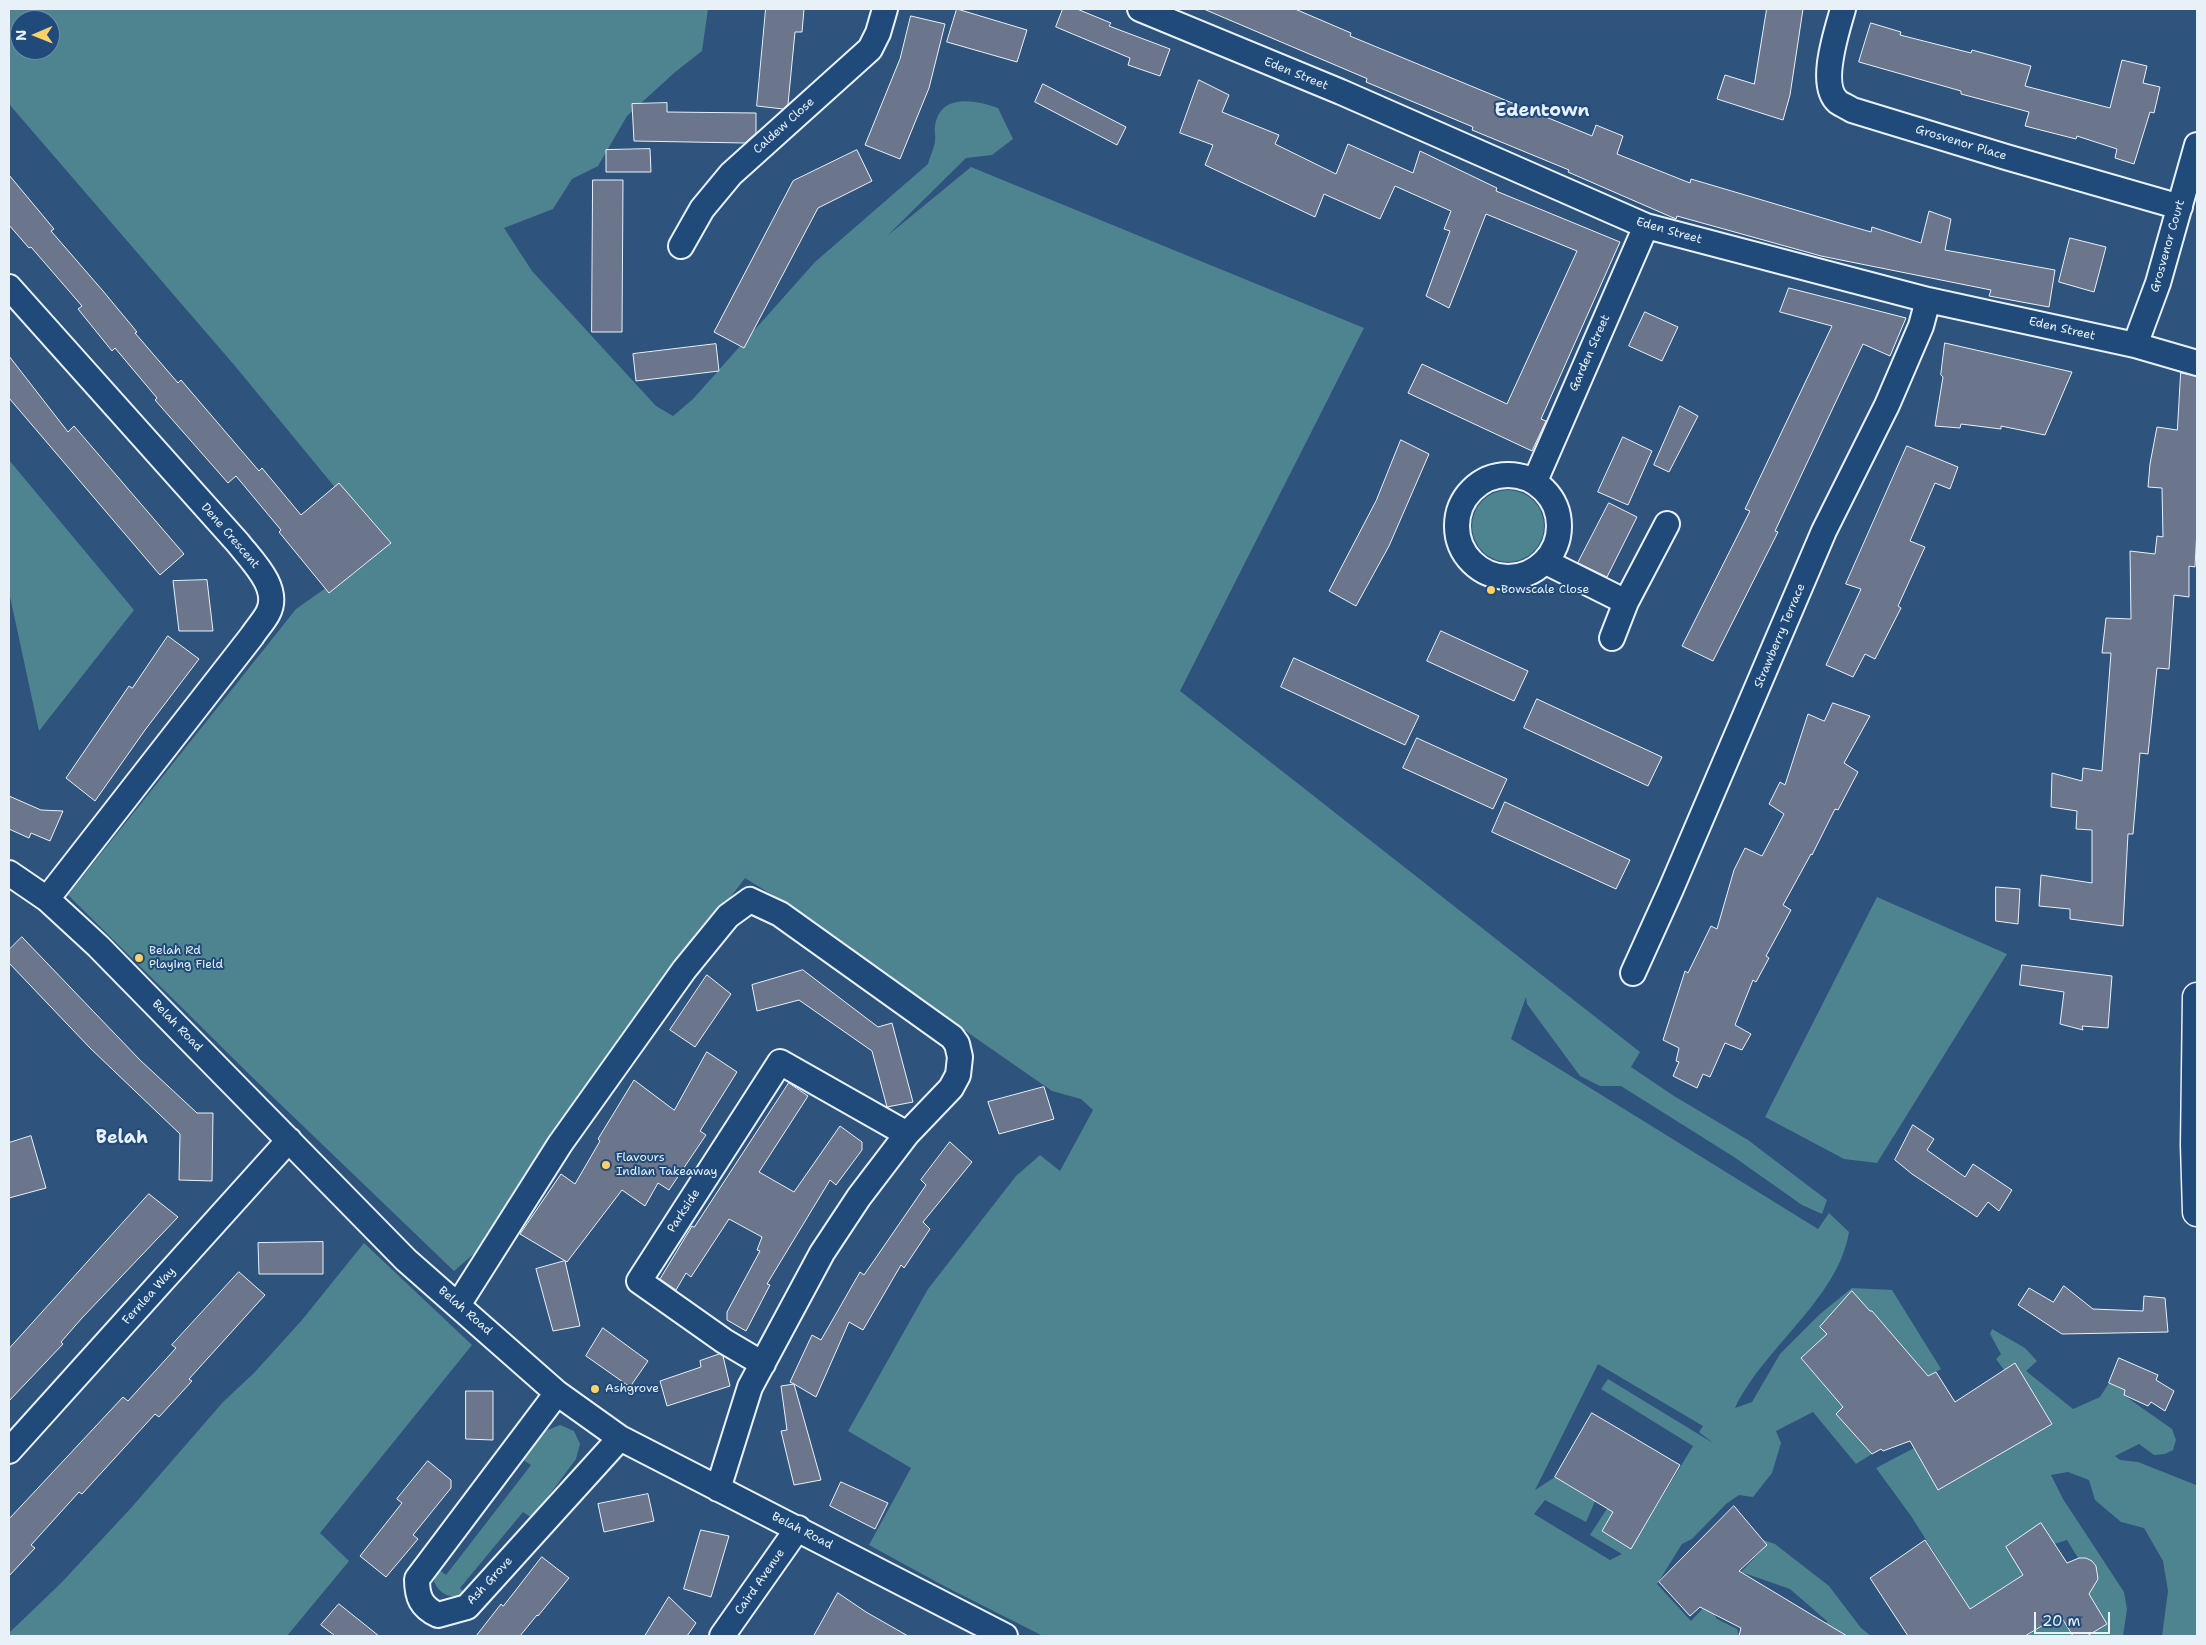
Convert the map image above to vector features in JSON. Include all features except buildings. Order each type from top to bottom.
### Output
[{"type":"street","name":"Caldew Close","points":[[681,246],[702,209],[731,174],[870,49],[878,33],[885,9]]},
{"type":"street","name":"Eden Street","points":[[1140,9],[1349,96],[1646,226],[1928,300],[2135,345],[2197,363]]},
{"type":"street","name":"Grosvenor Place","points":[[1843,9],[1832,52],[1829,78],[1830,89],[1837,102],[1852,110],[2180,207]]},
{"type":"street","name":"Grosvenor Court","points":[[2135,345],[2158,283],[2197,145]]},
{"type":"street","name":"Garden Street","points":[[1535,481],[1646,226]]},
{"type":"street","name":"Dene Crescent","points":[[9,287],[238,543],[265,577],[271,596],[269,612],[252,636],[47,899]]},
{"type":"street","name":"Strawberry Terrace","points":[[1633,973],[1671,890],[1824,531],[1890,396],[1921,326],[1928,300]]},
{"type":"street","points":[[1505,474],[1518,475],[1535,481],[1547,491],[1556,504],[1560,519],[1560,534],[1546,562],[1531,572],[1514,577],[1496,576],[1480,569],[1467,557],[1459,541],[1457,523],[1460,506],[1470,491],[1484,480],[1505,474]]},
{"type":"street","points":[[1612,638],[1626,602],[1667,524]]},
{"type":"street","points":[[1546,562],[1626,602]]},
{"type":"street","name":"Belah Road","points":[[9,872],[47,899],[98,946],[406,1260],[557,1393],[620,1438],[1005,1636]]},
{"type":"street","points":[[458,1305],[560,1144],[684,970],[728,916],[750,900],[780,914],[952,1037],[957,1044],[960,1057],[958,1075],[952,1088],[907,1134],[859,1197],[822,1253],[783,1322],[750,1387],[718,1489]]},
{"type":"street","points":[[2197,997],[2195,1145],[2197,1212]]},
{"type":"street","name":"Parkside","points":[[763,1364],[724,1341],[639,1281],[780,1062],[907,1134]]},
{"type":"street","name":"Fernlea Way","points":[[9,1451],[288,1140]]},
{"type":"street","name":"Ash Grove","points":[[557,1393],[417,1579],[420,1601],[428,1610],[438,1615],[467,1607],[620,1438]]},
{"type":"street","name":"Caird Avenue","points":[[722,1636],[798,1528]]},
{"type":"green space","points":[[9,9],[708,9],[702,51],[674,73],[627,116],[598,166],[572,179],[553,209],[504,228],[532,271],[656,406],[673,416],[693,399],[815,262],[928,164],[934,144],[938,115],[944,108],[951,104],[969,101],[998,108],[1013,139],[992,155],[966,158],[887,236],[971,167],[1364,328],[1180,691],[1640,1052],[1631,1067],[1674,1096],[1748,1140],[1827,1200],[1822,1214],[1802,1205],[1734,1157],[1621,1086],[1600,1086],[1580,1076],[1527,1004],[1526,997],[1511,1039],[1818,1229],[1829,1213],[1849,1232],[1842,1256],[1831,1279],[1816,1301],[1764,1364],[1735,1408],[1752,1402],[1780,1354],[1820,1314],[1852,1288],[1892,1290],[1941,1369],[1928,1376],[1872,1311],[1852,1292],[1821,1326],[1827,1334],[1801,1358],[1843,1407],[1837,1414],[1872,1454],[1856,1464],[1813,1412],[1776,1431],[1781,1443],[1772,1473],[1753,1497],[1739,1495],[1726,1504],[1692,1539],[1682,1544],[1657,1584],[1691,1621],[1720,1590],[1725,1594],[1713,1613],[1717,1619],[1737,1629],[1739,1636],[1043,1636],[944,1586],[869,1545],[911,1468],[848,1431],[928,1289],[1016,1176],[1040,1155],[1060,1171],[1093,1110],[1081,1099],[1052,1091],[795,909],[745,878],[632,1027],[520,1204],[483,1246],[454,1271],[251,1076],[68,895],[296,609],[384,547],[235,366],[9,104]],"holes":[[[1598,1364],[1703,1426],[1699,1432],[1713,1443],[1608,1379],[1601,1389],[1693,1446],[1631,1548],[1602,1531],[1622,1497],[1600,1485],[1592,1500],[1555,1477],[1535,1490]],[[1600,1490],[1615,1496],[1590,1535],[1622,1554],[1610,1560],[1534,1514],[1545,1500],[1586,1522]]]},
{"type":"green space","points":[[9,460],[134,610],[39,731],[9,592]]},
{"type":"green space","points":[[1515,490],[1534,500],[1542,512],[1544,526],[1542,540],[1534,552],[1522,560],[1501,562],[1482,552],[1474,540],[1472,519],[1482,500],[1494,492]]},
{"type":"green space","points":[[1877,897],[2007,954],[1877,1163],[1844,1159],[1765,1117]]},
{"type":"green space","points":[[364,1243],[472,1345],[320,1533],[349,1561],[287,1636],[9,1636],[9,1633],[62,1582],[131,1508],[223,1402],[254,1373],[302,1320]]},
{"type":"green space","points":[[1992,1329],[2025,1348],[2037,1361],[2026,1371],[2073,1409],[2100,1397],[2109,1383],[2125,1390],[2125,1396],[2172,1429],[2176,1440],[2173,1450],[2165,1454],[2154,1455],[2139,1444],[2115,1456],[2120,1460],[2138,1462],[2196,1485],[2197,1636],[2162,1636],[2168,1591],[2163,1561],[2144,1528],[2121,1522],[2095,1500],[2089,1480],[2068,1472],[2051,1475],[2063,1499],[2124,1592],[2127,1609],[2123,1636],[2087,1636],[2107,1624],[2086,1592],[2095,1581],[2097,1570],[2091,1561],[2078,1558],[2067,1540],[2054,1544],[2023,1575],[1970,1609],[1911,1516],[1876,1468],[1914,1448],[1938,1489],[2052,1424],[2015,1364],[2004,1370],[1996,1359],[2001,1354],[1990,1334]]},
{"type":"green space","points":[[560,1425],[574,1431],[580,1444],[576,1459],[532,1518],[523,1512],[460,1588],[466,1594],[451,1596],[443,1593],[434,1582],[437,1568],[446,1575],[531,1465],[523,1460],[545,1431]]},
{"type":"green space","points":[[1763,1540],[1775,1544],[1829,1586],[1861,1628],[1871,1636],[1828,1636],[1824,1633],[1825,1623],[1828,1622],[1790,1589],[1741,1572],[1767,1545]]},
{"type":"green space","points":[[2060,1615],[2073,1636],[2026,1636]]},
{"type":"place","name":"Bowscale Close","points":[[1491,590]]},
{"type":"place","name":"Belah Rd Playing Field","points":[[139,958]]},
{"type":"place","name":"Flavours Indian Takeaway","points":[[606,1165]]},
{"type":"place","name":"Ashgrove","points":[[595,1389]]},
{"type":"district","name":"Edentown","points":[[1542,111]]},
{"type":"district","name":"Belah","points":[[122,1138]]}]
